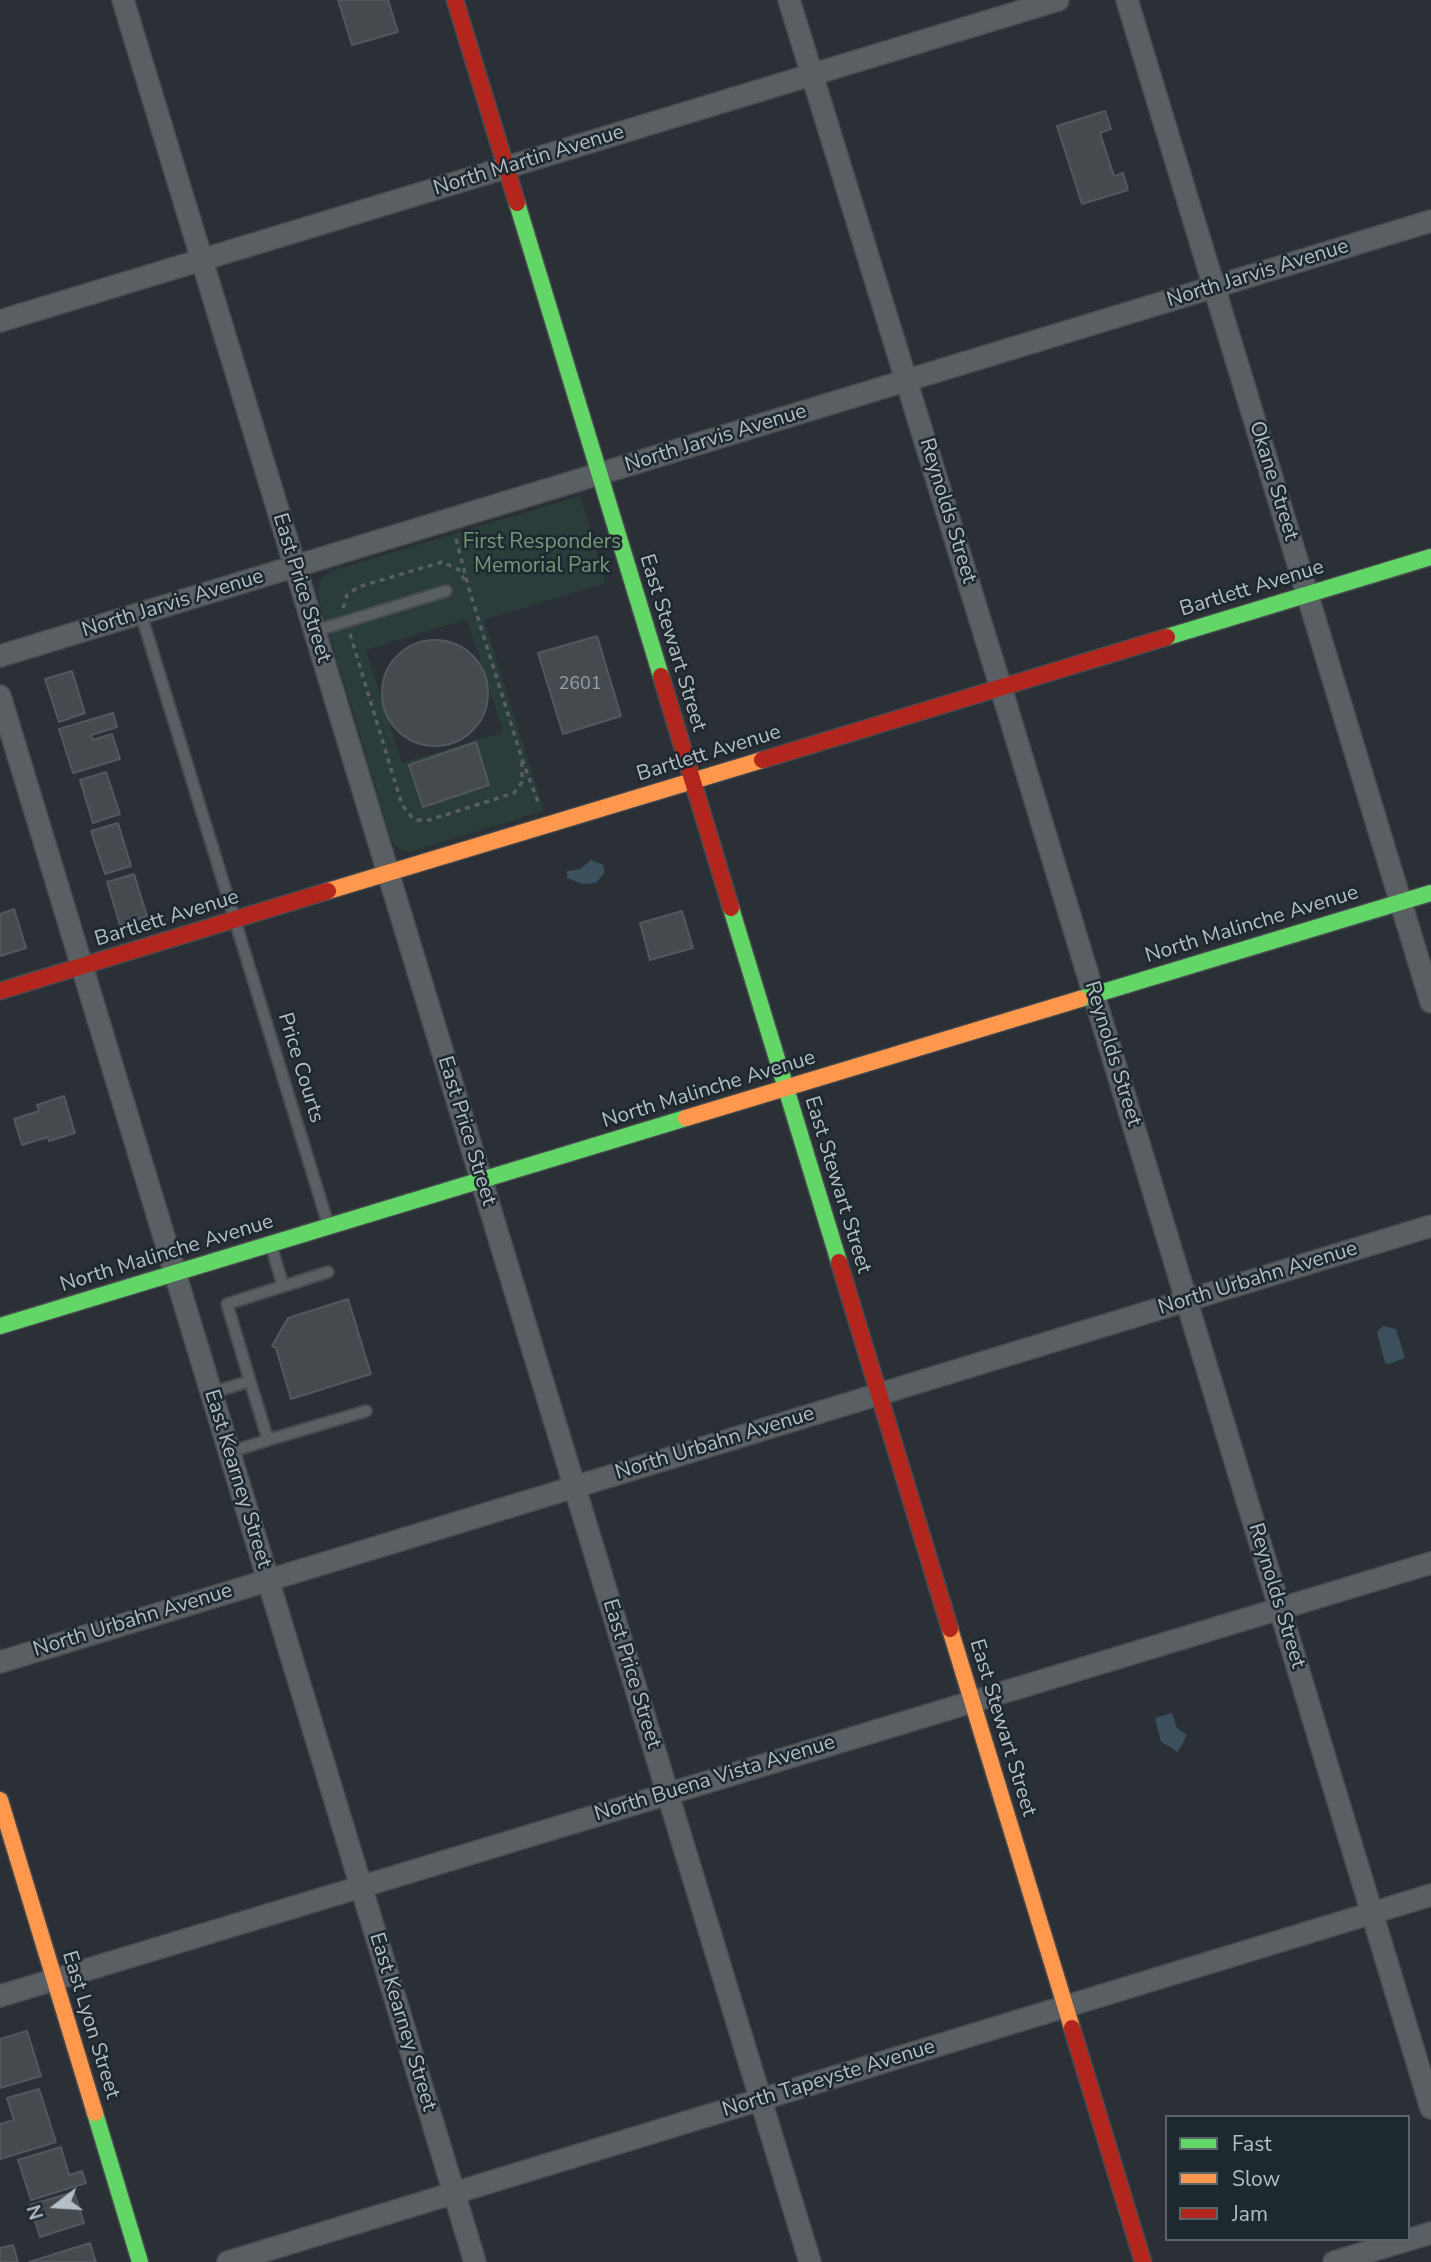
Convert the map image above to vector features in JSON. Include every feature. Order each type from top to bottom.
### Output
[{"type":"main road","name":"East Stewart Street","points":[[456,0],[1143,2262]]},
{"type":"main road","name":"Bartlett Avenue","points":[[0,992],[1431,557]]},
{"type":"main road","name":"North Malinche Avenue","points":[[0,1326],[1431,893]]},
{"type":"main road","name":"East Lyon Street","points":[[0,1800],[141,2262]]},
{"type":"street","name":"East Price Street","points":[[122,0],[810,2262]]},
{"type":"street","name":"Reynolds Street","points":[[789,0],[1001,688],[1431,2108]]},
{"type":"street","name":"North Martin Avenue","points":[[0,321],[1058,0]]},
{"type":"street","name":"Okane Street","points":[[1127,0],[1431,1002]]},
{"type":"street","name":"North Jarvis Avenue","points":[[0,656],[1431,221]]},
{"type":"street","name":"East Kearney Street","points":[[0,696],[475,2262]]},
{"type":"street","name":"North Urbahn Avenue","points":[[0,1662],[1431,1226]]},
{"type":"street","name":"North Buena Vista Avenue","points":[[0,1996],[1431,1563]]},
{"type":"street","name":"North Tapeyste Avenue","points":[[228,2262],[1431,1895]]},
{"type":"street","points":[[1410,2239],[1431,2233]]},
{"type":"street","points":[[1334,2262],[1404,2241]]},
{"type":"lane","points":[[314,631],[446,591]]},
{"type":"lane","name":"Price Courts","points":[[141,614],[329,1227]]},
{"type":"lane","points":[[271,1244],[283,1286]]},
{"type":"lane","points":[[268,1440],[227,1304],[328,1272]]},
{"type":"lane","points":[[211,1393],[250,1381]]},
{"type":"lane","points":[[230,1451],[366,1410]]},
{"type":"path","points":[[456,538],[469,589],[540,808]]},
{"type":"path","points":[[344,614],[344,600],[358,587],[435,563],[447,562],[453,565],[469,589]]},
{"type":"path","points":[[348,629],[402,805],[411,816],[417,820],[429,820],[514,793],[522,782],[523,759]]},
{"type":"green space","name":"First Responders Memorial Park","points":[[580,496],[606,583],[484,620],[544,811],[409,852],[395,846],[318,596],[320,580],[332,571]],"holes":[[[467,619],[503,732],[402,763],[366,650]]]},
{"type":"water","points":[[591,860],[604,868],[604,873],[596,883],[582,884],[567,878],[567,871],[580,869]]},
{"type":"water","points":[[1383,1326],[1396,1329],[1405,1358],[1390,1364],[1385,1363],[1377,1332]]},
{"type":"water","points":[[1172,1713],[1177,1728],[1187,1735],[1178,1752],[1161,1742],[1155,1718]]},
{"type":"building","points":[[338,0],[388,0],[398,32],[352,45]]},
{"type":"building","points":[[1105,111],[1111,129],[1100,133],[1114,176],[1123,173],[1128,190],[1082,204],[1057,126]]},
{"type":"building","points":[[597,636],[621,716],[563,734],[538,653]]},
{"type":"building","points":[[435,640],[455,644],[472,656],[484,673],[488,693],[484,713],[472,730],[455,742],[435,746],[415,742],[398,730],[386,713],[382,693],[386,673],[398,656],[415,644]]},
{"type":"building","points":[[72,671],[85,713],[59,722],[45,679]]},
{"type":"building","points":[[113,713],[117,727],[91,735],[93,740],[112,734],[120,759],[73,773],[59,729]]},
{"type":"building","points":[[476,742],[489,785],[423,807],[409,765]]},
{"type":"building","points":[[106,772],[120,814],[93,823],[80,780]]},
{"type":"building","points":[[118,823],[131,866],[105,874],[91,831]]},
{"type":"building","points":[[134,874],[147,916],[120,925],[107,882]]},
{"type":"building","points":[[14,909],[26,948],[0,956],[0,914]]},
{"type":"building","points":[[682,911],[693,948],[650,960],[640,923]]},
{"type":"building","points":[[64,1096],[75,1133],[22,1145],[14,1119],[39,1111],[37,1105]]},
{"type":"building","points":[[348,1299],[371,1374],[291,1399],[276,1348],[272,1346],[288,1318]]},
{"type":"building","points":[[27,2031],[41,2076],[0,2088],[0,2039]]},
{"type":"building","points":[[39,2089],[56,2142],[0,2159],[0,2124],[14,2120],[7,2098]]},
{"type":"building","points":[[61,2147],[69,2175],[82,2171],[86,2183],[31,2200],[18,2160]]},
{"type":"building","points":[[74,2192],[84,2223],[40,2237],[30,2205]]},
{"type":"building","points":[[90,2243],[96,2262],[29,2262]]},
{"type":"building","points":[[13,2245],[18,2262],[0,2262],[0,2248]]},
{"type":"traffic: fast","points":[[517,203],[661,676]]},
{"type":"traffic: fast","points":[[1167,637],[1431,557]]},
{"type":"traffic: fast","points":[[1080,999],[1431,893]]},
{"type":"traffic: fast","points":[[731,908],[839,1262]]},
{"type":"traffic: fast","points":[[0,1326],[686,1118]]},
{"type":"traffic: fast","points":[[95,2113],[140,2262]]},
{"type":"traffic: slow","points":[[328,891],[762,760]]},
{"type":"traffic: slow","points":[[686,1118],[1080,999]]},
{"type":"traffic: slow","points":[[950,1629],[1072,2028]]},
{"type":"traffic: slow","points":[[0,1800],[95,2113]]},
{"type":"traffic: jam","points":[[455,0],[517,203]]},
{"type":"traffic: jam","points":[[762,760],[1167,637]]},
{"type":"traffic: jam","points":[[661,676],[731,908]]},
{"type":"traffic: jam","points":[[0,991],[328,891]]},
{"type":"traffic: jam","points":[[839,1262],[950,1629]]},
{"type":"traffic: jam","points":[[1072,2028],[1143,2262]]}]
